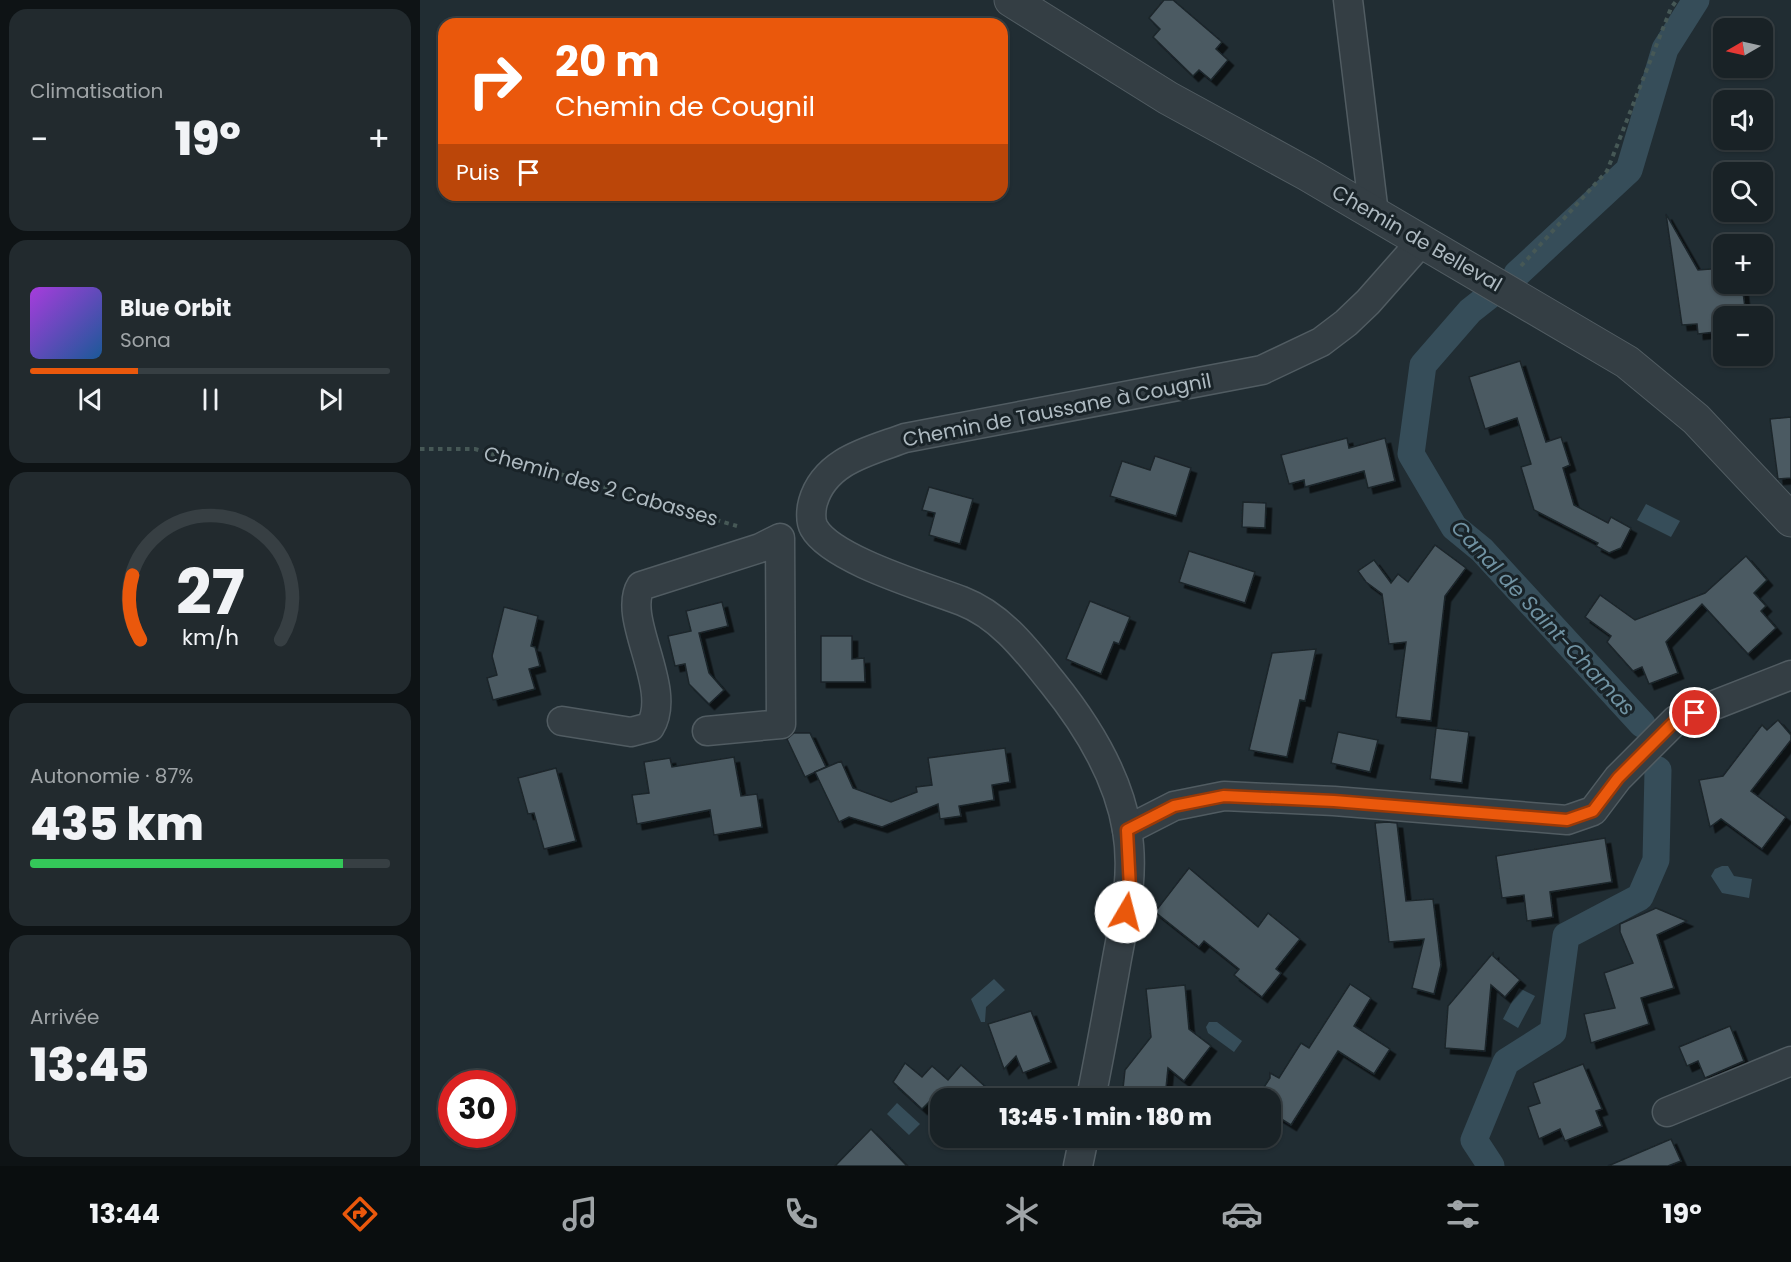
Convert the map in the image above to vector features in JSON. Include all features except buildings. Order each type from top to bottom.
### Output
[{"type":"street","name":"Chemin de Belleval","points":[[1011,0],[1168,98],[1307,174],[1627,362],[1696,419],[1791,520]]},
{"type":"street","points":[[1348,0],[1374,214]]},
{"type":"street","name":"Chemin de Taussane à Cougnil","points":[[1093,1088],[1130,889],[1127,830],[1119,798],[1105,764],[1087,731],[1066,700],[1023,646],[998,622],[966,603],[842,554],[824,541],[813,526],[812,509],[817,490],[831,472],[850,458],[905,438],[1262,370],[1321,342],[1346,323],[1368,302],[1421,242]]},
{"type":"street","points":[[562,722],[631,732],[650,728],[658,707],[636,606],[641,586],[760,548],[780,538],[782,723],[707,731]]},
{"type":"street","points":[[1127,830],[1174,806],[1224,796],[1334,801],[1567,820],[1593,811],[1618,778],[1676,720],[1791,675]]},
{"type":"street","points":[[1667,1112],[1791,1061]]},
{"type":"street","points":[[1078,1166],[1082,1148]]},
{"type":"path","points":[[1502,287],[1607,171],[1671,8],[1677,0]]},
{"type":"path","name":"Chemin des 2 Cabasses","points":[[420,449],[475,449],[780,538]]},
{"type":"water","points":[[1646,504],[1680,521],[1671,537],[1637,520]]},
{"type":"water","points":[[1728,866],[1734,876],[1752,879],[1749,898],[1722,893],[1711,876],[1715,869]]},
{"type":"water","points":[[994,979],[1005,990],[986,1007],[985,1022],[981,1022],[971,999]]},
{"type":"water","points":[[1519,988],[1535,996],[1518,1028],[1503,1019]]},
{"type":"water","points":[[1209,1022],[1217,1022],[1242,1041],[1234,1052],[1208,1033],[1206,1027]]},
{"type":"water","points":[[897,1103],[920,1124],[909,1135],[887,1114]]},
{"type":"waterway","name":"Canal de Saint-Chamas","points":[[1517,274],[1629,170],[1665,49],[1696,0]]},
{"type":"waterway","name":"Canal de Saint-Chamas","points":[[1489,296],[1470,311],[1423,365],[1411,454],[1454,527],[1482,550],[1642,724]]},
{"type":"waterway","name":"Canal de Saint-Chamas","points":[[1491,1166],[1474,1140],[1506,1062],[1553,1032],[1566,936],[1640,897],[1656,860],[1658,770]]},
{"type":"route","points":[[1126,912],[1130,889],[1127,830],[1174,806],[1224,796],[1334,801],[1567,820],[1593,811],[1618,778],[1676,720],[1695,713]]}]
